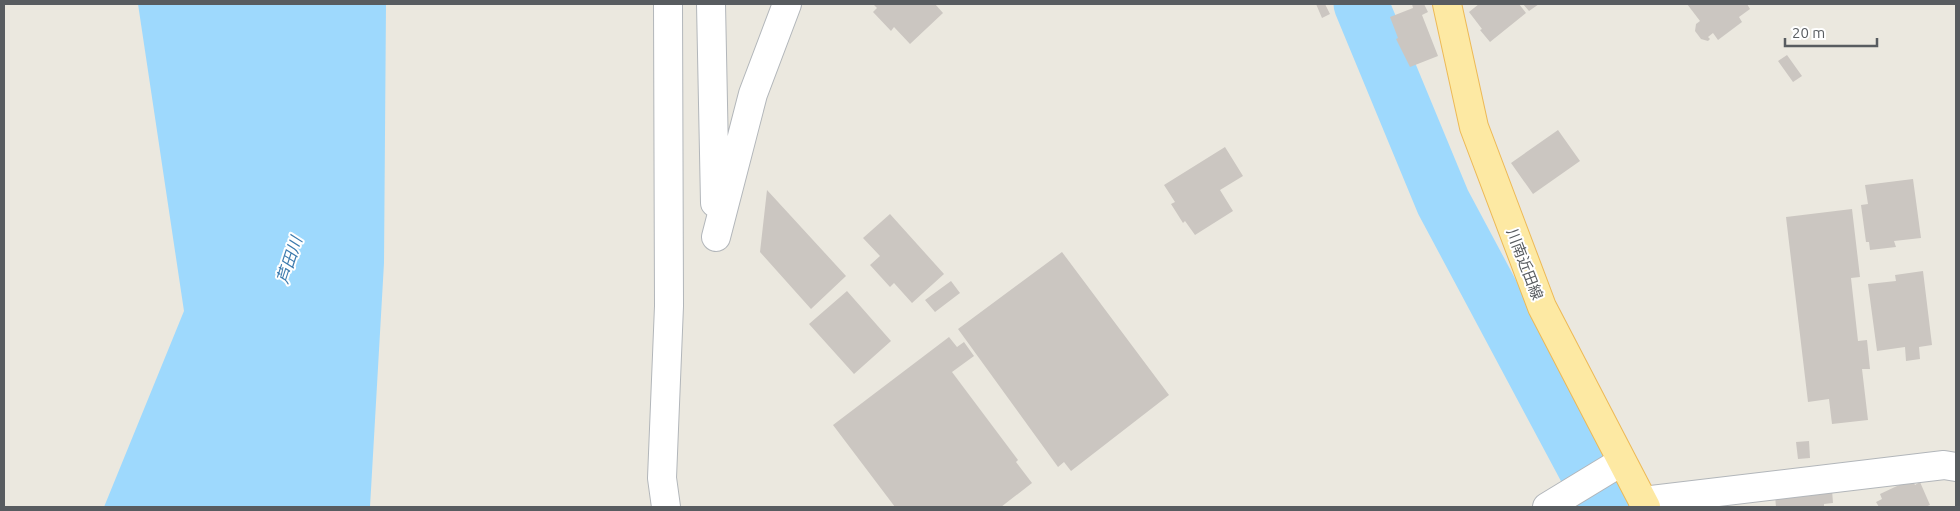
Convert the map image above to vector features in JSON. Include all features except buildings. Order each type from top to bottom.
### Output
[{"type":"main road","name":"川南近田線","points":[[1448,4],[1474,127],[1542,307],[1621,462],[1645,504]]},
{"type":"street","points":[[666,507],[662,478],[668,306],[668,4]]},
{"type":"street","points":[[711,4],[716,237],[753,94],[787,4]]},
{"type":"street","points":[[1548,507],[1621,462]]},
{"type":"street","points":[[1645,504],[1944,465],[1956,467]]},
{"type":"water","name":"芦田川","points":[[138,4],[386,4],[384,263],[370,507],[104,507],[184,311]]},
{"type":"waterway","points":[[1361,4],[1443,202],[1606,507]]}]
